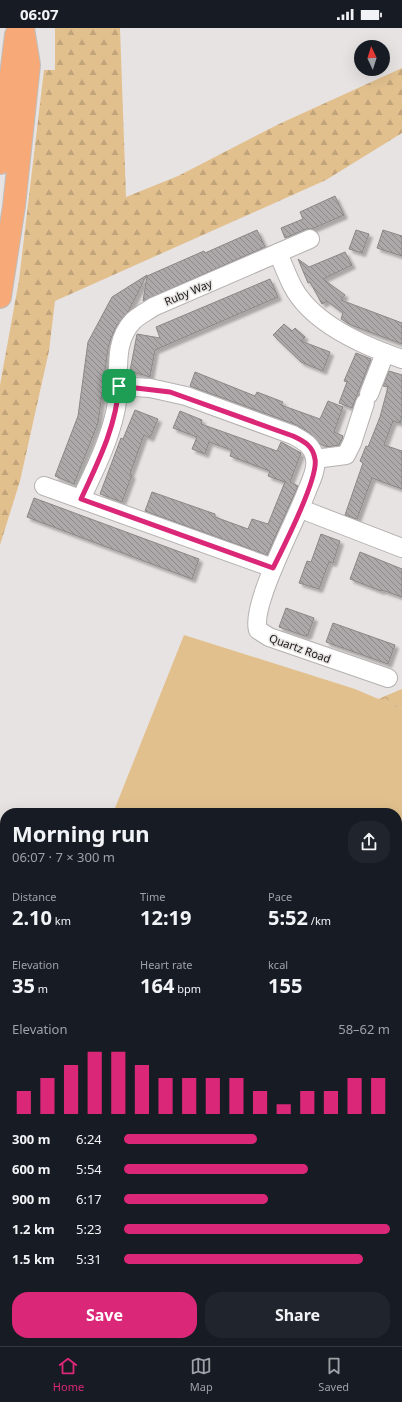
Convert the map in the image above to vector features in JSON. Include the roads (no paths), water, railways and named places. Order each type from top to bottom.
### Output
[{"type":"highway","points":[[0,163],[14,64],[17,28]]},
{"type":"highway","points":[[0,297],[14,206],[29,65],[23,28]]},
{"type":"street","name":"Ruby Way","points":[[81,499],[102,455],[116,412],[119,386],[118,358],[123,338],[132,322],[153,307],[310,239]]},
{"type":"street","points":[[278,253],[293,288],[310,310],[324,322],[385,353],[402,359]]},
{"type":"street","points":[[119,386],[150,388],[180,395],[293,436],[309,444],[315,459],[346,455],[352,443],[385,353]]},
{"type":"street","name":"Quartz Road","points":[[315,459],[314,473],[301,509],[273,568],[256,616],[256,624],[261,633],[388,678]]},
{"type":"street","points":[[44,486],[273,568]]},
{"type":"street","points":[[301,509],[402,548]]}]
